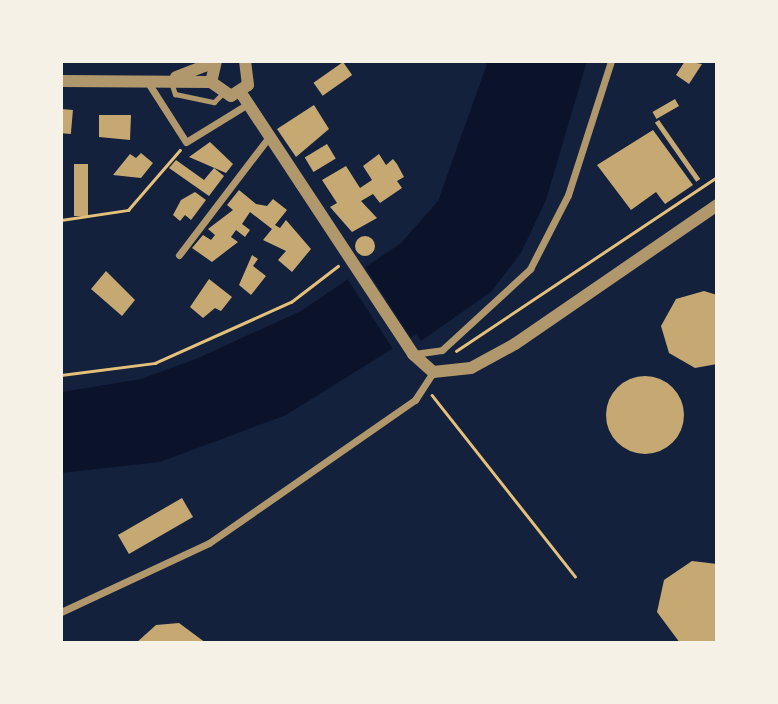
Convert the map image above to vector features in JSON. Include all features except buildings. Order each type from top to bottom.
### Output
[{"type":"street","points":[[147,80],[186,142],[244,99],[250,80],[245,61]]},
{"type":"street","points":[[413,355],[442,350],[515,285],[548,240],[611,61]]},
{"type":"street","points":[[170,79],[215,62]]},
{"type":"street","points":[[211,82],[215,62]]},
{"type":"street","points":[[61,81],[170,79],[211,82],[222,94],[244,99],[413,355],[433,372],[455,373],[499,354],[717,205]]},
{"type":"street","points":[[179,255],[269,137]]},
{"type":"street","points":[[61,612],[209,543],[425,387],[433,372]]},
{"type":"lane","points":[[170,79],[175,94],[214,102],[222,94]]},
{"type":"path","points":[[61,220],[128,210],[186,142]]},
{"type":"path","points":[[442,350],[462,352],[717,177]]},
{"type":"path","points":[[61,375],[155,363],[291,302],[349,258]]},
{"type":"path","points":[[425,387],[575,576]]},
{"type":"water","points":[[488,61],[587,61],[546,200],[521,253],[491,292],[421,341],[416,334],[286,415],[160,462],[61,473],[61,392],[141,379],[198,358],[301,311],[401,243],[438,201]]},
{"type":"pier","points":[[363,264],[413,340],[395,352],[345,275]]}]
